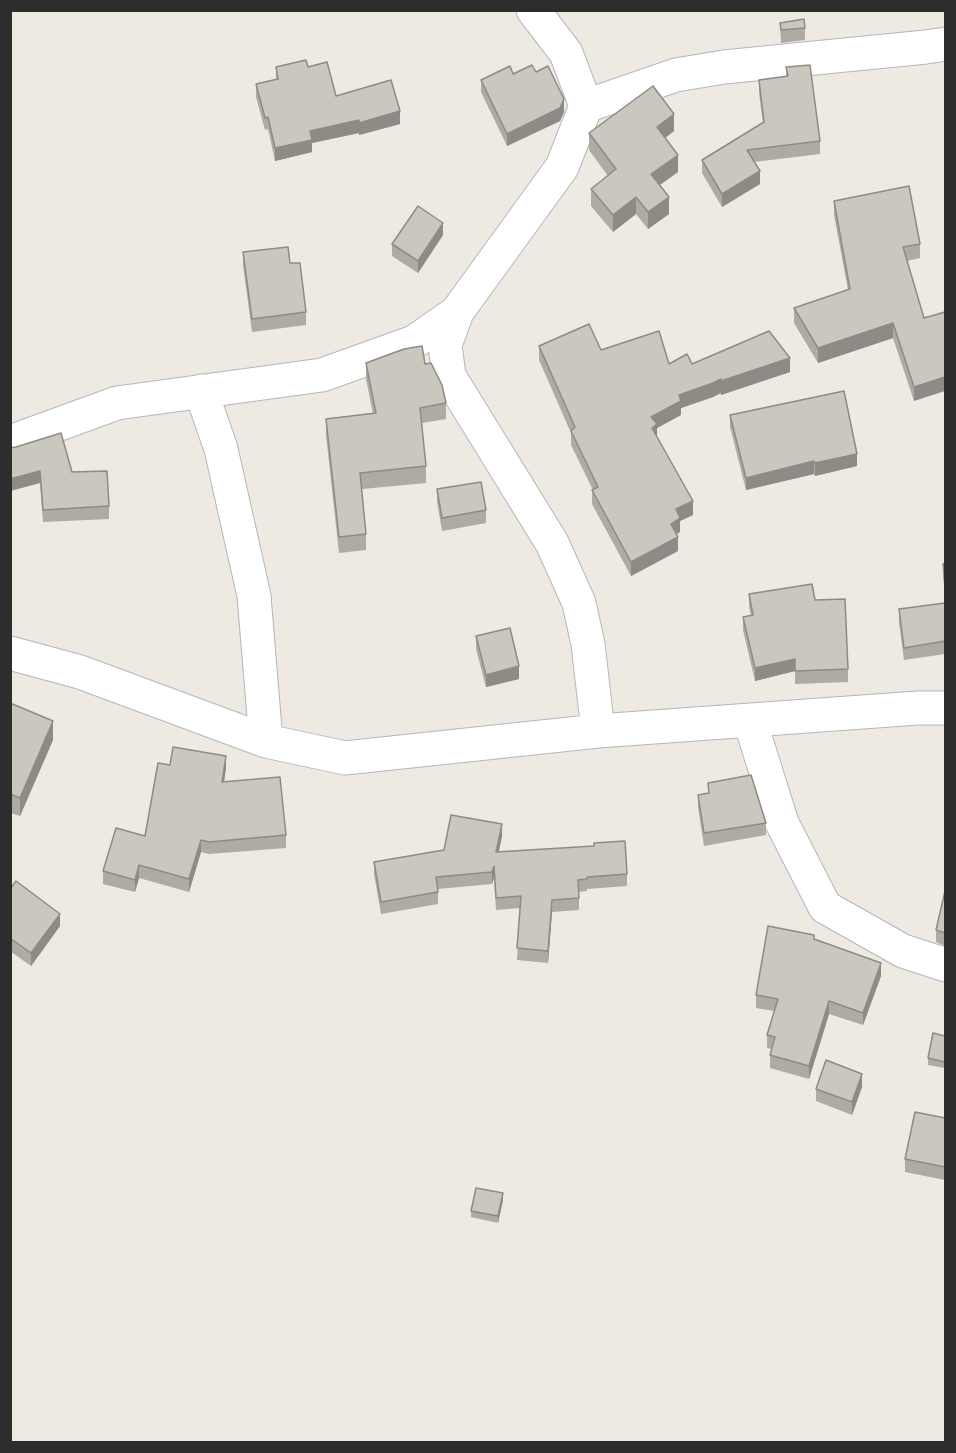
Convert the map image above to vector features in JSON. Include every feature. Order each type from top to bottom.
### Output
[{"type":"street","points":[[533,10],[566,53],[586,106],[562,167],[457,312],[446,345],[449,376],[552,543],[579,603],[588,644],[598,731]]},
{"type":"street","points":[[586,106],[676,75],[724,67],[945,44]]},
{"type":"street","points":[[10,442],[117,403],[322,375],[414,342],[457,312]]},
{"type":"street","points":[[201,391],[221,449],[254,596],[266,741]]},
{"type":"street","points":[[10,653],[80,672],[266,741],[345,758],[598,731],[945,708]]},
{"type":"street","points":[[750,721],[782,823],[825,907],[903,951],[945,965]]},
{"type":"building","points":[[804,19],[805,28],[781,30],[780,23]]},
{"type":"building","points":[[306,60],[308,67],[327,62],[336,96],[391,80],[400,111],[359,123],[359,120],[310,131],[312,140],[275,148],[268,117],[265,118],[256,84],[278,79],[276,67]]},
{"type":"building","points":[[532,65],[536,72],[548,66],[564,99],[560,108],[507,134],[481,80],[510,66],[513,74]]},
{"type":"building","points":[[810,65],[820,141],[747,150],[760,171],[722,194],[702,160],[764,122],[759,80],[788,76],[786,67]]},
{"type":"building","points":[[653,86],[674,114],[657,127],[678,155],[651,174],[669,197],[648,212],[636,197],[613,215],[591,189],[616,169],[589,133]]},
{"type":"building","points":[[909,186],[920,244],[903,247],[924,318],[945,312],[945,377],[914,387],[893,323],[818,348],[794,308],[850,289],[834,201]]},
{"type":"building","points":[[418,206],[443,223],[418,261],[392,244]]},
{"type":"building","points":[[288,247],[290,263],[300,263],[306,312],[252,319],[243,252]]},
{"type":"building","points":[[589,324],[601,350],[659,331],[669,364],[687,354],[692,364],[769,331],[790,358],[721,381],[721,379],[679,395],[681,401],[651,417],[657,424],[652,428],[693,501],[676,509],[680,518],[671,524],[678,537],[631,562],[592,490],[598,487],[571,431],[575,427],[539,346]]},
{"type":"building","points":[[422,346],[425,364],[431,363],[442,385],[446,403],[420,408],[426,466],[360,473],[366,534],[339,537],[326,419],[376,413],[366,363],[404,349]]},
{"type":"building","points":[[844,391],[857,454],[815,463],[814,461],[746,478],[730,415]]},
{"type":"building","points":[[61,433],[72,472],[107,471],[109,506],[43,510],[40,471],[10,479],[10,448]]},
{"type":"building","points":[[481,482],[486,510],[442,518],[437,489]]},
{"type":"building","points":[[812,584],[815,600],[845,599],[848,669],[795,671],[795,659],[755,668],[743,617],[753,615],[749,594]]},
{"type":"building","points":[[945,603],[945,641],[904,648],[899,609]]},
{"type":"building","points":[[510,628],[519,666],[486,675],[476,636]]},
{"type":"building","points":[[10,703],[53,721],[20,798],[10,794]]},
{"type":"building","points":[[173,747],[226,756],[222,782],[280,777],[286,835],[209,842],[201,840],[189,879],[139,865],[135,880],[103,871],[116,828],[145,836],[158,763],[170,765]]},
{"type":"building","points":[[751,775],[766,823],[704,833],[698,795],[709,793],[708,783]]},
{"type":"building","points":[[451,815],[502,824],[496,852],[594,846],[594,843],[625,841],[627,874],[587,877],[587,879],[578,880],[579,898],[552,900],[548,951],[517,948],[521,896],[496,898],[494,866],[492,872],[436,877],[438,892],[381,902],[374,862],[444,850]]},
{"type":"building","points":[[16,881],[60,914],[31,953],[10,938],[10,889]]},
{"type":"building","points":[[945,891],[945,933],[936,930]]},
{"type":"building","points":[[768,926],[814,935],[814,939],[881,963],[863,1013],[829,1001],[809,1066],[770,1055],[775,1037],[767,1035],[778,999],[756,995]]},
{"type":"building","points":[[933,1033],[945,1036],[945,1062],[928,1058]]},
{"type":"building","points":[[826,1060],[862,1074],[852,1102],[816,1089]]},
{"type":"building","points":[[915,1112],[945,1118],[945,1167],[905,1159]]},
{"type":"building","points":[[476,1188],[503,1193],[498,1216],[471,1211]]}]
